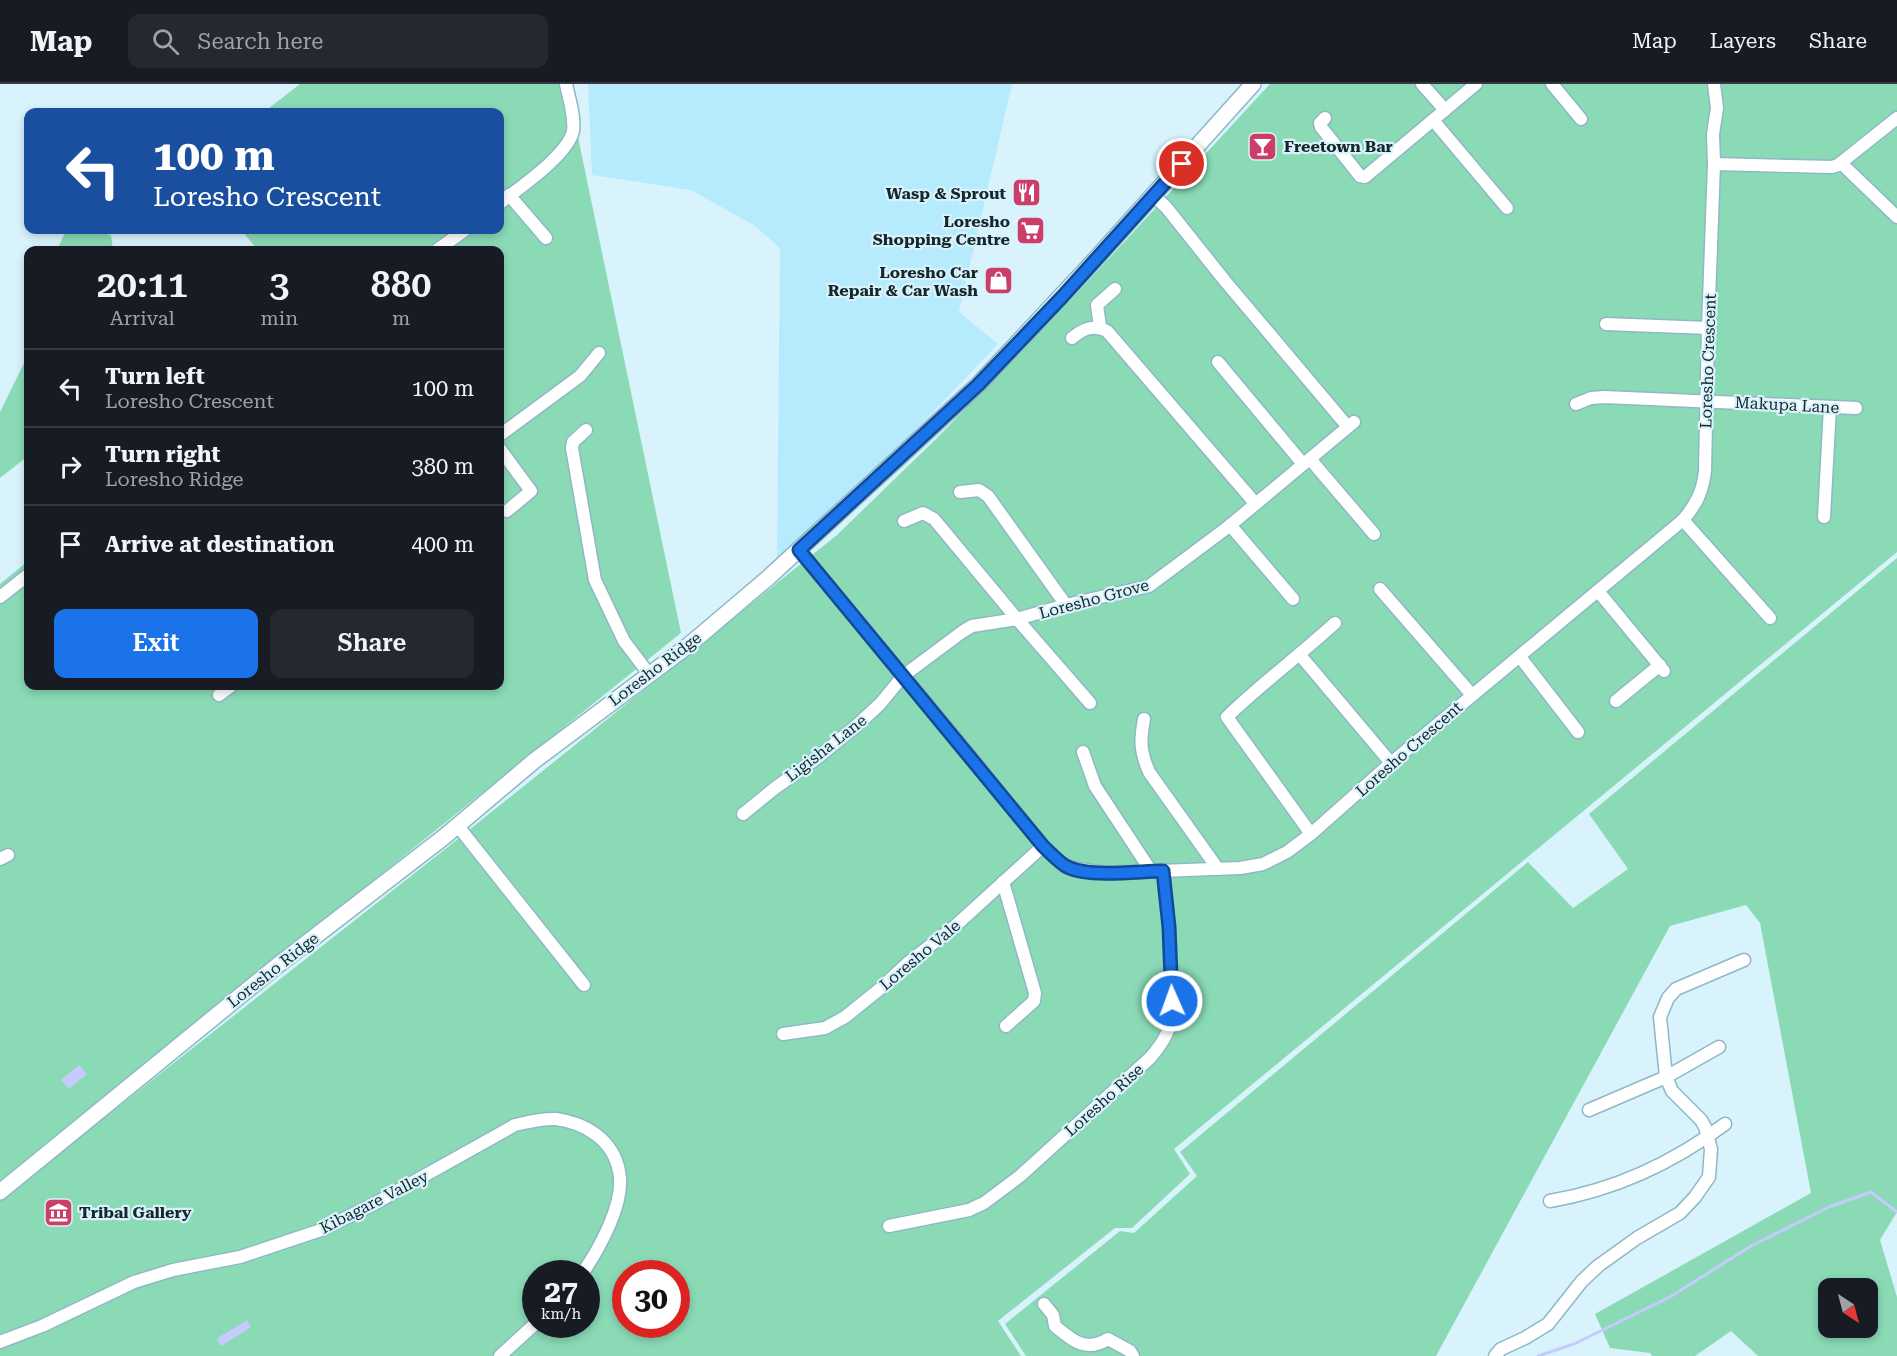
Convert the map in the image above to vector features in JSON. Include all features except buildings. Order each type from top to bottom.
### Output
[{"type":"main road","name":"Loresho Ridge","points":[[0,1192],[161,1059],[457,825],[534,761],[689,645],[799,550],[978,385],[1062,297],[1253,84]]},
{"type":"street","points":[[546,238],[504,199],[557,156],[570,140],[573,120],[566,84]]},
{"type":"street","points":[[1422,84],[1445,110]]},
{"type":"street","points":[[1325,118],[1320,123],[1321,127],[1360,176],[1365,177],[1476,84]]},
{"type":"street","points":[[1552,84],[1581,119]]},
{"type":"street","name":"Loresho Crescent","points":[[799,550],[1043,846],[1066,867],[1105,873],[1240,868],[1263,864],[1287,852],[1683,520],[1694,507],[1704,484],[1713,134],[1717,108],[1714,84]]},
{"type":"street","points":[[1714,164],[1825,168],[1841,162],[1897,118]]},
{"type":"street","points":[[1433,120],[1507,208]]},
{"type":"street","points":[[1841,162],[1897,217]]},
{"type":"street","name":"Loresho Grove","points":[[903,676],[972,626],[1017,620],[1066,605],[1149,586],[1230,525],[1351,425],[1225,281],[1167,207],[1153,195]]},
{"type":"street","points":[[443,246],[459,234]]},
{"type":"street","points":[[1100,327],[1097,305],[1115,289]]},
{"type":"street","points":[[1606,324],[1708,328]]},
{"type":"street","points":[[1072,338],[1088,328],[1100,327],[1107,331],[1255,503]]},
{"type":"street","points":[[504,432],[579,376],[599,353]]},
{"type":"street","points":[[1218,362],[1374,534]]},
{"type":"street","name":"Makupa Lane","points":[[1576,404],[1591,398],[1605,397],[1856,408]]},
{"type":"street","points":[[1824,517],[1830,407]]},
{"type":"street","points":[[586,430],[573,442],[572,448],[595,580],[624,641],[649,674]]},
{"type":"street","points":[[504,454],[530,490],[529,495],[507,511]]},
{"type":"street","points":[[960,492],[979,490],[988,496],[1066,605]]},
{"type":"street","points":[[904,521],[923,513],[934,519],[1017,620],[1090,703]]},
{"type":"street","points":[[1683,520],[1770,618]]},
{"type":"street","points":[[1230,525],[1293,599]]},
{"type":"street","points":[[0,597],[24,578]]},
{"type":"street","points":[[1380,589],[1472,695]]},
{"type":"street","points":[[1598,591],[1662,668],[1616,701]]},
{"type":"street","points":[[1311,834],[1227,717],[1335,622]]},
{"type":"street","points":[[1300,655],[1391,763]]},
{"type":"street","points":[[1520,657],[1578,732]]},
{"type":"street","name":"Ligisha Lane","points":[[743,814],[855,727],[880,705],[903,676]]},
{"type":"street","points":[[219,695],[226,690]]},
{"type":"street","points":[[1143,719],[1140,739],[1142,755],[1149,772],[1218,868]]},
{"type":"street","points":[[1083,752],[1095,786],[1157,871]]},
{"type":"street","points":[[457,825],[584,985]]},
{"type":"street","name":"Loresho Vale","points":[[783,1034],[834,1025],[954,927],[1043,846]]},
{"type":"street","name":"Loresho Rise","points":[[889,1226],[969,1210],[984,1203],[1020,1176],[1150,1058],[1164,1042],[1173,1016],[1169,927],[1157,871]]},
{"type":"street","points":[[1003,882],[1035,993],[1034,1001],[1006,1026]]},
{"type":"street","points":[[1495,1356],[1501,1349],[1548,1324],[1582,1281],[1598,1266],[1637,1238],[1669,1220],[1695,1197],[1709,1177],[1711,1149],[1701,1120],[1672,1091],[1666,1077],[1660,1017],[1668,998],[1676,988],[1744,960]]},
{"type":"street","points":[[1589,1110],[1666,1077],[1719,1047]]},
{"type":"street","name":"Kibagare Valley","points":[[0,1342],[42,1326],[134,1282],[173,1270],[240,1257],[321,1230],[372,1205],[515,1125],[539,1120],[555,1119],[590,1130],[602,1138],[611,1150],[620,1172],[620,1188],[607,1229],[591,1260]]},
{"type":"street","points":[[1550,1201],[1587,1194],[1620,1183],[1655,1167],[1707,1138],[1725,1124]]},
{"type":"street","points":[[1044,1304],[1053,1314],[1055,1326],[1073,1340],[1083,1345],[1100,1344],[1108,1339],[1130,1351],[1133,1356]]},
{"type":"street","points":[[500,1356],[522,1336]]},
{"type":"shaded area","points":[[588,84],[1012,84],[959,312],[998,344],[889,458],[777,558],[780,248],[755,226],[691,190],[592,175]]},
{"type":"shaded area","points":[[79,1065],[87,1074],[69,1089],[61,1080]]},
{"type":"shaded area","points":[[247,1320],[251,1327],[221,1346],[216,1339]]},
{"type":"green space","points":[[300,84],[567,84],[681,633],[0,1181],[0,584],[24,564],[24,690],[504,690],[504,246],[255,246],[244,234],[504,234],[504,108],[269,108]]},
{"type":"green space","points":[[1270,84],[1897,84],[1897,552],[1174,1149],[1190,1174],[1132,1228],[1115,1228],[998,1321],[1021,1356],[0,1356],[0,1200],[449,846],[837,535],[938,437],[1090,279]]},
{"type":"green space","points":[[64,234],[106,234],[111,235],[112,246],[59,246]]},
{"type":"green space","points":[[24,363],[24,459],[0,478],[0,412]]},
{"type":"green space","points":[[1897,558],[1897,1212],[1880,1240],[1897,1297],[1897,1356],[1758,1356],[1731,1331],[1695,1356],[1652,1356],[1650,1353],[1610,1348],[1595,1314],[1811,1193],[1760,923],[1746,905],[1670,926],[1436,1356],[1026,1356],[1005,1324],[1120,1231],[1134,1233],[1197,1176],[1180,1152],[1528,862],[1573,908],[1628,869],[1589,814]]},
{"type":"waterway","points":[[1538,1356],[1574,1344],[1670,1297],[1751,1246],[1829,1207],[1871,1192],[1897,1212]]},
{"type":"place","name":"Freetown Bar","points":[[1263,146]]},
{"type":"place","name":"Wasp & Sprout","points":[[1027,193]]},
{"type":"place","name":"Loresho Shopping Centre","points":[[1031,230]]},
{"type":"place","name":"Loresho Car Repair & Car Wash","points":[[999,281]]},
{"type":"place","name":"Tribal Gallery","points":[[58,1212]]},
{"type":"route","points":[[1172,1001],[1169,927],[1163,871],[1105,873],[1066,867],[1043,846],[799,550],[978,385],[1062,297],[1182,164]]}]
